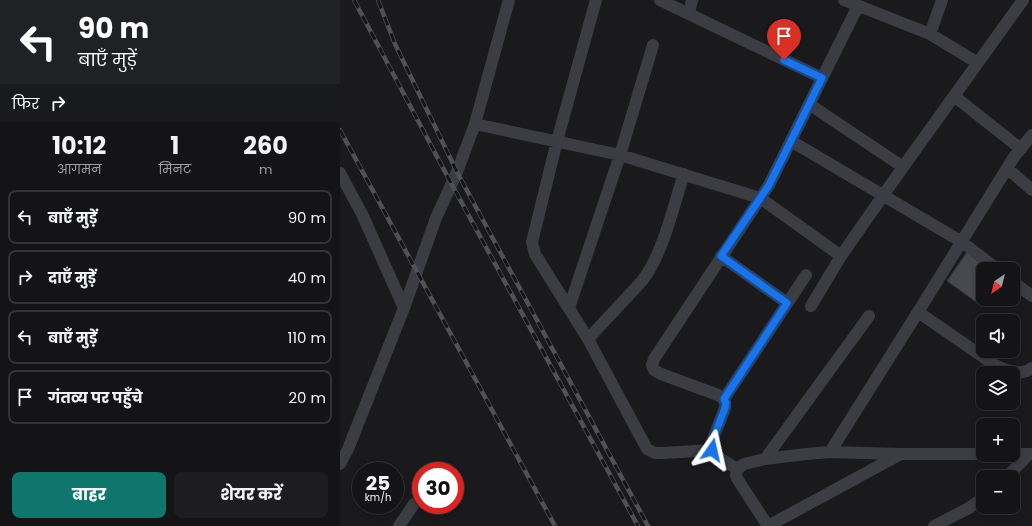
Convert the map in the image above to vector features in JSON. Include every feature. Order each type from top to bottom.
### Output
[{"type":"street","points":[[340,464],[348,450],[404,308],[436,218],[457,172],[475,124],[508,0]]},
{"type":"street","points":[[596,0],[557,141],[532,242],[536,254],[588,339],[647,449],[655,453],[712,450]]},
{"type":"street","points":[[660,0],[822,78]]},
{"type":"street","points":[[689,13],[692,0]]},
{"type":"street","points":[[844,0],[930,34],[978,63]]},
{"type":"street","points":[[930,34],[942,0]]},
{"type":"street","points":[[811,306],[841,256],[903,167],[1024,0]]},
{"type":"street","points":[[737,469],[716,455],[712,450],[711,444],[725,408],[726,403],[724,399],[718,395],[661,374],[654,370],[652,365],[654,359],[769,185],[858,6]]},
{"type":"street","points":[[569,308],[620,155],[653,45]]},
{"type":"street","points":[[954,96],[1021,149]]},
{"type":"street","points":[[809,104],[903,167]]},
{"type":"street","points":[[475,124],[620,155],[760,198],[841,256]]},
{"type":"street","points":[[830,452],[1007,168],[1032,134]]},
{"type":"street","points":[[791,141],[883,197],[962,242],[988,262]]},
{"type":"street","points":[[1007,168],[1032,190]]},
{"type":"street","points":[[340,173],[362,214],[404,308]]},
{"type":"street","points":[[588,339],[649,272],[659,250],[684,174]]},
{"type":"street","points":[[721,256],[787,303]]},
{"type":"street","points":[[724,399],[806,275]]},
{"type":"street","points":[[1020,287],[1032,296]]},
{"type":"street","points":[[918,312],[994,365],[1007,371],[1017,372],[1032,368]]},
{"type":"street","points":[[765,459],[869,316]]},
{"type":"street","points":[[900,454],[768,526],[736,476],[737,469],[744,464],[765,459],[806,454],[830,452],[976,454]]},
{"type":"street","points":[[1014,470],[1030,454]]},
{"type":"street","points":[[934,526],[976,503]]},
{"type":"street","points":[[399,526],[412,507]]},
{"type":"building","points":[[967,252],[981,262],[976,262],[976,302],[947,281]]},
{"type":"railway","points":[[354,0],[451,183],[638,526]]},
{"type":"railway","points":[[378,0],[395,44],[457,172],[648,526]]},
{"type":"railway","points":[[340,130],[555,526]]},
{"type":"route","points":[[712,450],[711,444],[725,408],[726,403],[724,399],[787,303],[721,256],[769,185],[822,78],[784,60]]}]
